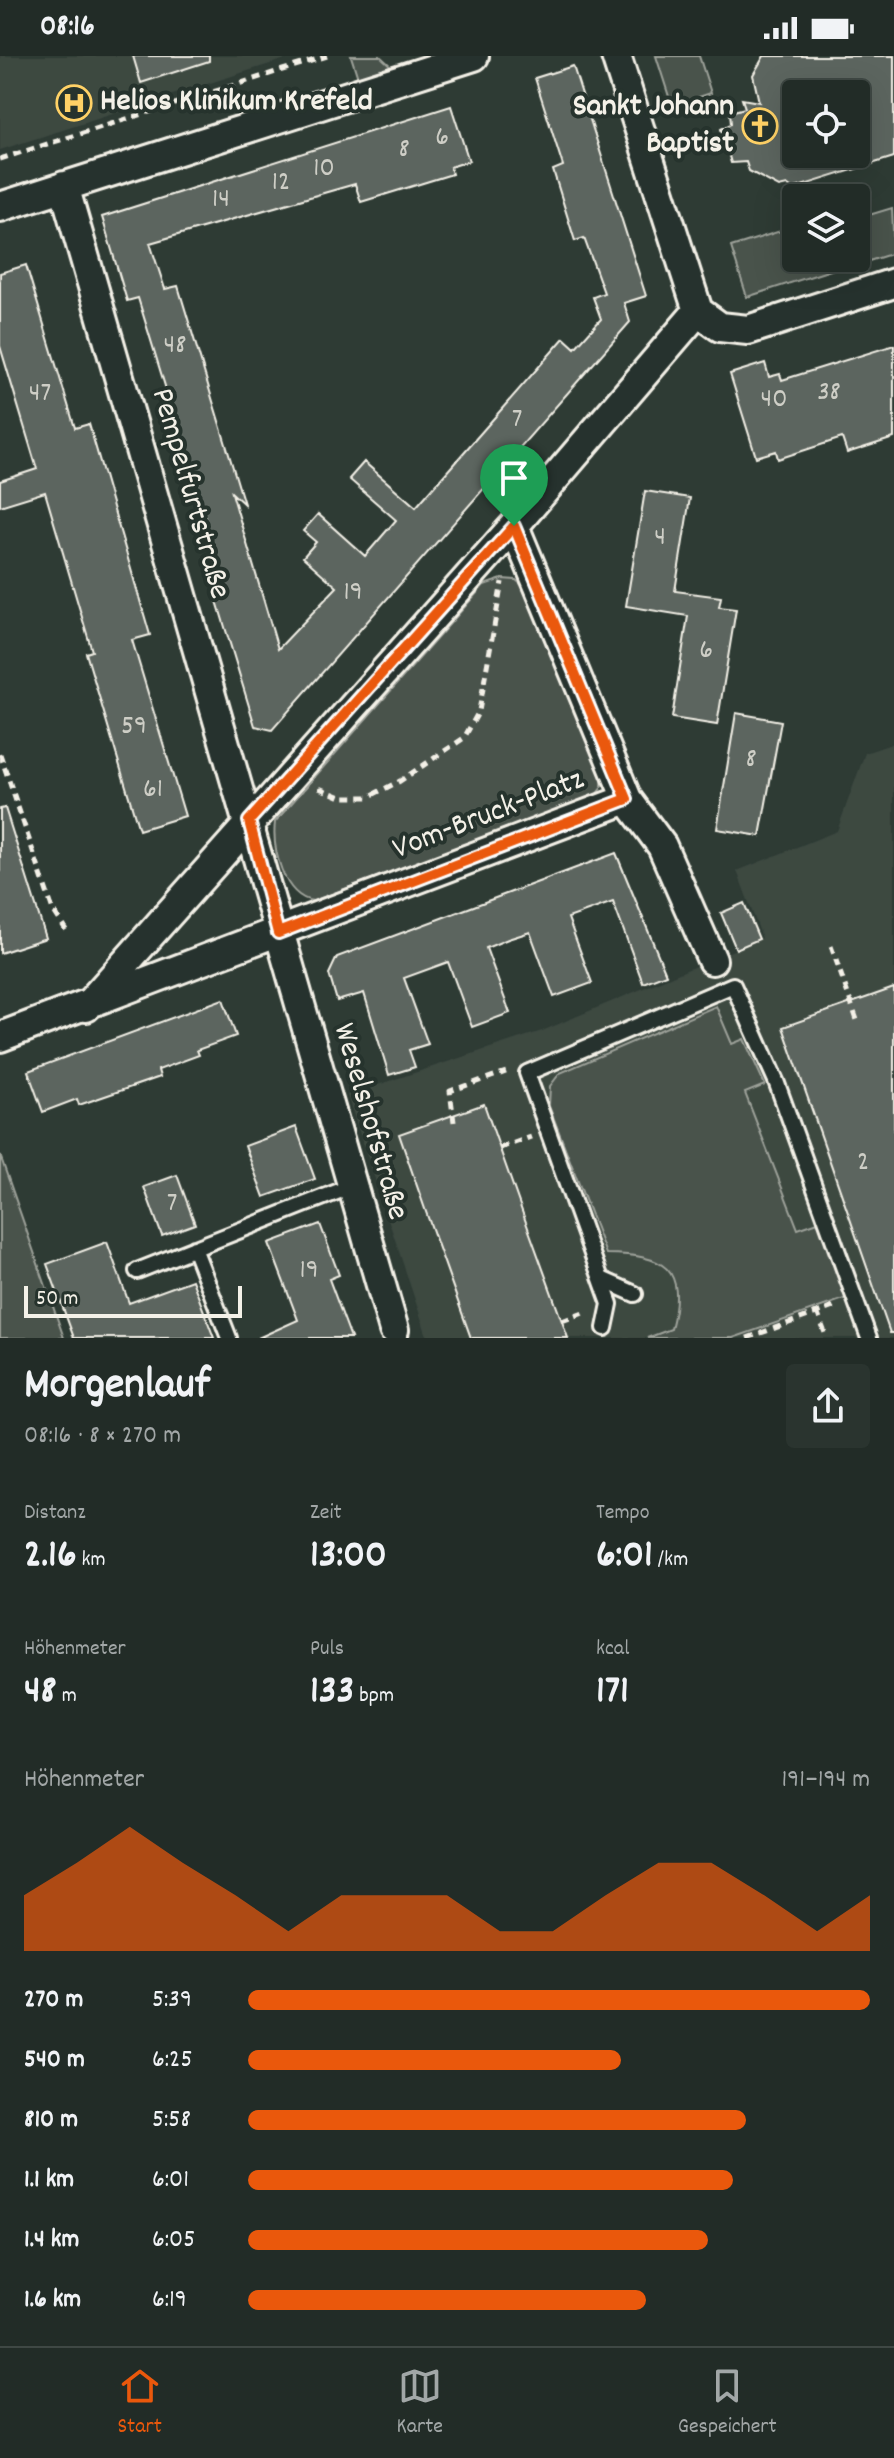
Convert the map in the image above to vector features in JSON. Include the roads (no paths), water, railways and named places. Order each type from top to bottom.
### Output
[{"type":"street","points":[[0,207],[474,56]]},
{"type":"street","points":[[616,56],[698,311],[720,327],[748,330],[894,283]]},
{"type":"street","name":"Pempelfurtstraße","points":[[64,186],[249,821]]},
{"type":"street","points":[[86,1007],[514,526],[698,311]]},
{"type":"street","name":"Vom-Bruck-Platz","points":[[0,1037],[86,1007],[627,799],[514,526]]},
{"type":"street","points":[[627,799],[662,846],[712,960]]},
{"type":"street","points":[[249,821],[278,933]]},
{"type":"street","name":"Weselshofstraße","points":[[278,933],[394,1330]]},
{"type":"lane","points":[[605,1328],[610,1304],[527,1073],[733,985],[776,1081],[869,1338]]},
{"type":"lane","points":[[137,1271],[352,1186]]},
{"type":"lane","points":[[194,1248],[229,1338]]},
{"type":"lane","points":[[601,1279],[635,1294]]},
{"type":"place","name":"Helios Klinikum Krefeld","points":[[74,103]]},
{"type":"place","name":"Sankt Johann Baptist","points":[[760,126]]}]
